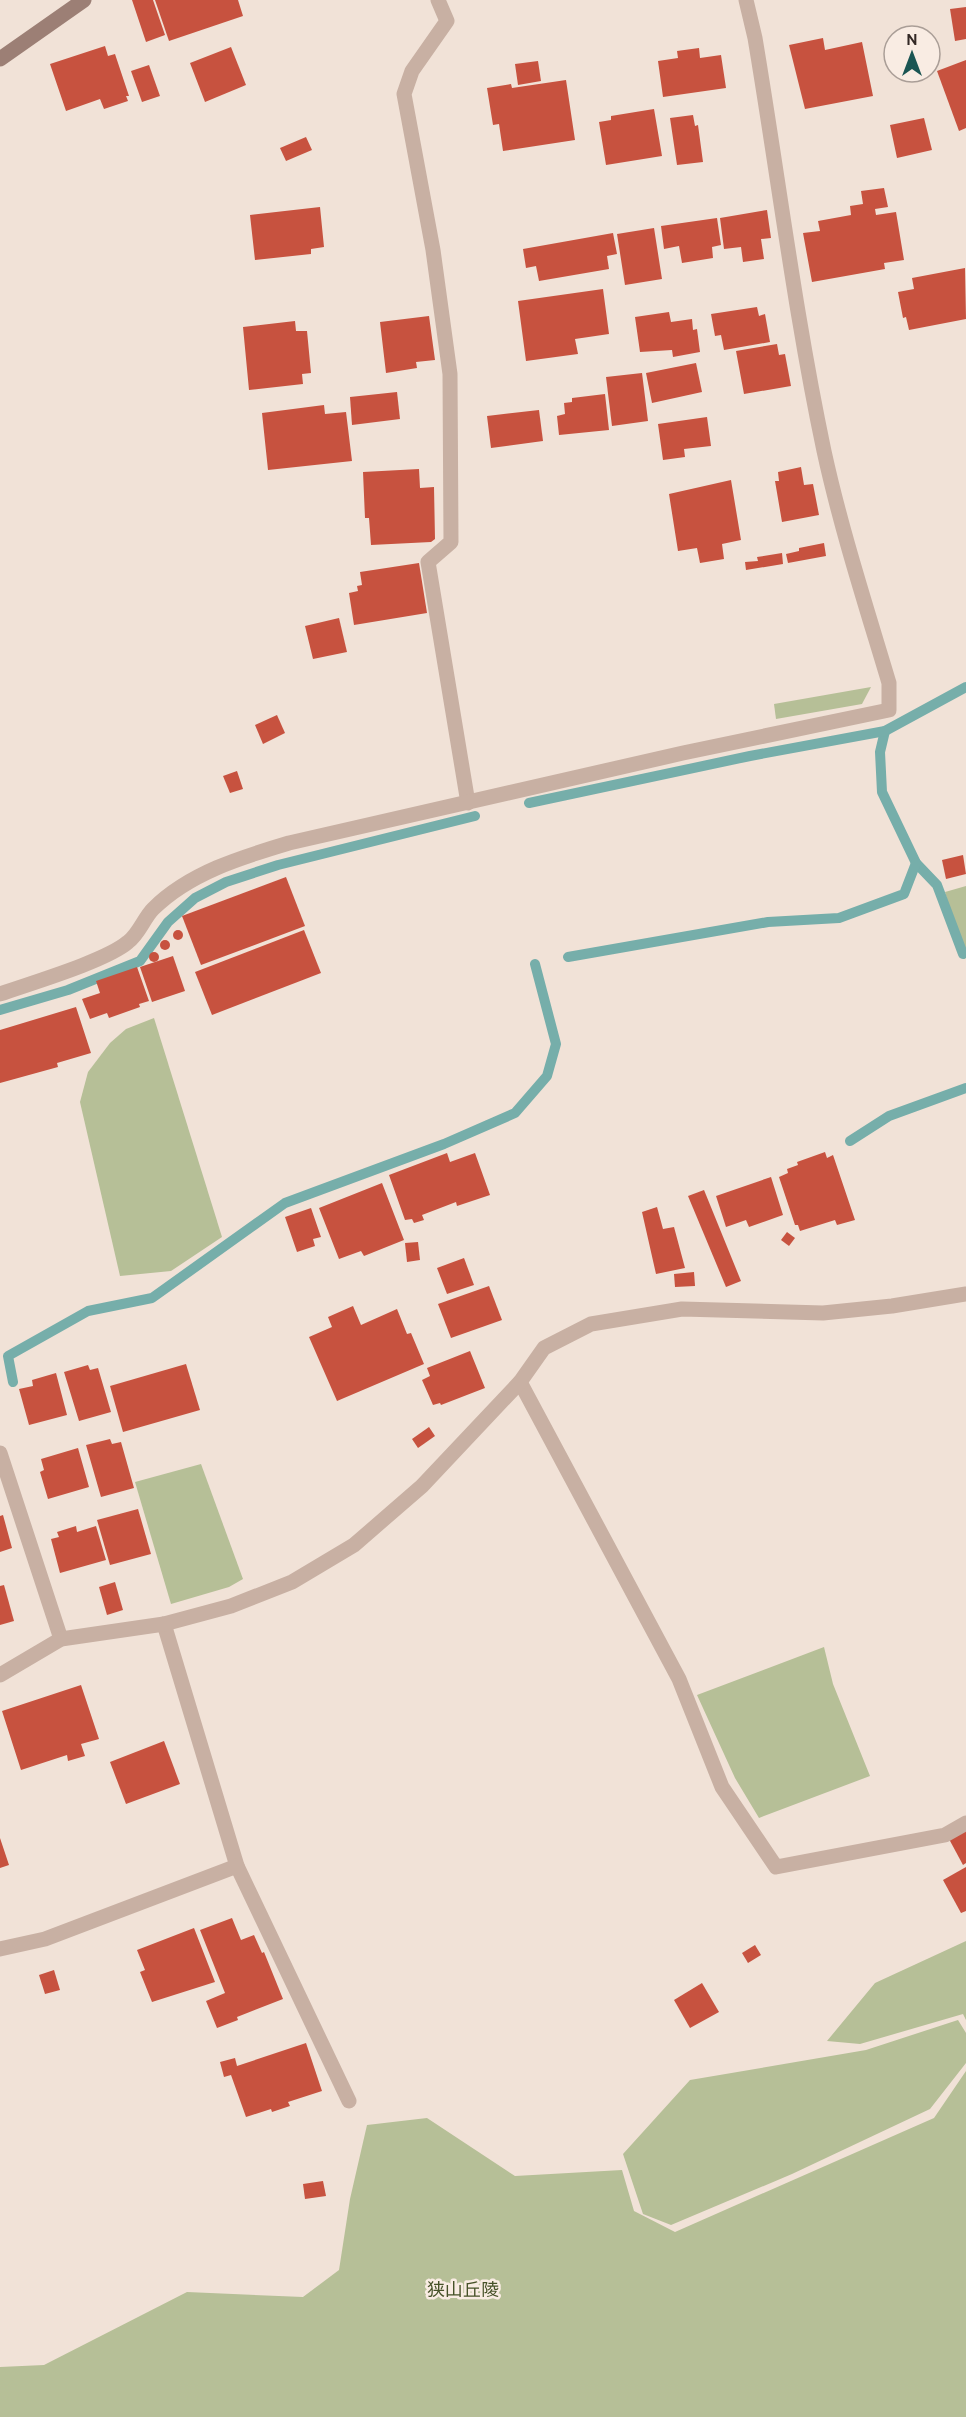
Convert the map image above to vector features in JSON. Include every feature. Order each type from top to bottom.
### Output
[{"type":"street","points":[[0,59],[84,0]]},
{"type":"street","points":[[438,0],[447,21],[412,71],[404,94],[433,250],[450,375],[451,542],[428,562],[468,803]]},
{"type":"street","points":[[0,994],[99,957],[129,942],[153,909],[188,883],[243,857],[289,843],[683,753],[889,710],[889,683],[842,524],[824,451],[794,289],[755,38],[746,0]]},
{"type":"street","points":[[0,1675],[61,1639],[164,1624],[231,1606],[292,1582],[354,1545],[422,1486],[520,1382],[544,1348],[591,1324],[682,1310],[823,1312],[892,1306],[966,1294]]},
{"type":"street","points":[[520,1382],[679,1679],[722,1787],[776,1867],[945,1835],[966,1823]]},
{"type":"street","points":[[0,1453],[61,1639]]},
{"type":"street","points":[[164,1624],[237,1866],[349,2101]]},
{"type":"street","points":[[0,1949],[45,1939],[237,1866]]},
{"type":"green space","points":[[871,687],[862,704],[776,719],[774,704]]},
{"type":"green space","points":[[966,886],[966,958],[964,959],[945,892]]},
{"type":"green space","points":[[154,1018],[222,1237],[171,1271],[120,1276],[80,1102],[88,1072],[110,1043],[126,1029]]},
{"type":"green space","points":[[201,1464],[243,1579],[229,1587],[171,1604],[135,1482]]},
{"type":"green space","points":[[824,1647],[833,1684],[870,1776],[759,1818],[735,1778],[697,1695]]},
{"type":"green space","points":[[966,1941],[966,2020],[963,2014],[860,2044],[827,2041],[875,1983]]},
{"type":"green space","points":[[958,2020],[966,2033],[966,2063],[930,2109],[792,2174],[671,2225],[643,2214],[623,2154],[690,2080],[866,2050]]},
{"type":"green space","name":"狭山丘陵","points":[[966,2071],[966,2417],[0,2417],[0,2367],[44,2365],[187,2292],[303,2297],[339,2270],[350,2199],[367,2125],[427,2118],[515,2176],[622,2170],[634,2211],[675,2232],[934,2118]]},
{"type":"building","points":[[132,0],[153,0],[165,35],[146,42]]},
{"type":"building","points":[[155,0],[238,0],[243,16],[169,41]]},
{"type":"building","points":[[966,7],[966,39],[955,41],[950,9]]},
{"type":"building","points":[[823,38],[825,50],[862,42],[873,96],[805,109],[789,45]]},
{"type":"building","points":[[105,46],[108,56],[115,54],[129,96],[126,96],[128,101],[104,109],[100,99],[66,111],[50,64]]},
{"type":"building","points":[[231,47],[246,85],[205,102],[190,63]]},
{"type":"building","points":[[699,48],[700,58],[721,55],[726,88],[663,97],[658,61],[678,58],[677,51]]},
{"type":"building","points":[[966,60],[966,128],[959,131],[942,84],[942,69]]},
{"type":"building","points":[[538,61],[541,81],[518,85],[515,64]]},
{"type":"building","points":[[149,65],[160,96],[142,102],[131,71]]},
{"type":"building","points":[[566,80],[575,140],[503,151],[499,124],[493,125],[487,88],[511,84],[512,88]]},
{"type":"building","points":[[654,109],[662,156],[606,165],[599,122],[611,120],[611,116]]},
{"type":"building","points":[[693,115],[695,126],[698,125],[703,162],[677,165],[670,118]]},
{"type":"building","points":[[924,118],[932,150],[897,158],[890,125]]},
{"type":"building","points":[[306,137],[312,150],[286,161],[280,148]]},
{"type":"building","points":[[884,188],[888,207],[875,209],[876,215],[896,212],[904,260],[884,263],[885,269],[812,282],[803,233],[820,231],[818,221],[851,215],[850,206],[863,204],[861,191]]},
{"type":"building","points":[[320,207],[324,247],[311,249],[311,254],[255,260],[250,215]]},
{"type":"building","points":[[767,210],[771,238],[761,239],[764,259],[743,262],[741,247],[724,249],[720,218]]},
{"type":"building","points":[[717,218],[721,245],[712,247],[713,258],[682,263],[679,246],[664,249],[661,226]]},
{"type":"building","points":[[654,228],[662,279],[625,285],[617,234]]},
{"type":"building","points":[[613,233],[617,254],[607,256],[609,269],[539,281],[536,266],[526,268],[523,249]]},
{"type":"building","points":[[965,268],[966,319],[909,330],[906,317],[903,318],[898,292],[914,289],[912,278]]},
{"type":"building","points":[[603,289],[609,334],[575,339],[578,354],[526,361],[518,301]]},
{"type":"building","points":[[757,307],[759,316],[765,314],[770,342],[724,350],[721,335],[715,336],[711,314]]},
{"type":"building","points":[[669,312],[671,322],[692,319],[693,330],[697,329],[700,352],[673,357],[672,350],[640,352],[635,317]]},
{"type":"building","points":[[429,316],[435,360],[416,362],[417,368],[386,373],[380,322]]},
{"type":"building","points":[[295,321],[296,331],[307,331],[311,373],[302,374],[303,384],[249,390],[243,327]]},
{"type":"building","points":[[777,344],[779,355],[785,354],[791,386],[744,394],[736,351]]},
{"type":"building","points":[[696,363],[702,392],[652,403],[646,373]]},
{"type":"building","points":[[642,373],[648,421],[612,426],[606,377]]},
{"type":"building","points":[[397,392],[400,419],[352,425],[350,397]]},
{"type":"building","points":[[605,394],[609,430],[559,435],[557,416],[565,414],[564,403],[572,402],[572,398]]},
{"type":"building","points":[[324,405],[325,414],[346,412],[352,461],[268,470],[262,413]]},
{"type":"building","points":[[539,410],[543,441],[491,448],[487,416]]},
{"type":"building","points":[[707,417],[711,446],[684,449],[685,457],[663,460],[658,424]]},
{"type":"building","points":[[801,467],[804,485],[813,484],[819,515],[782,522],[775,481],[779,481],[778,472]]},
{"type":"building","points":[[419,469],[420,488],[434,487],[435,539],[431,542],[371,545],[369,518],[365,518],[363,472]]},
{"type":"building","points":[[731,480],[741,540],[722,544],[724,559],[700,563],[697,548],[678,551],[669,494]]},
{"type":"building","points":[[824,543],[826,556],[788,563],[786,554],[799,551],[799,548]]},
{"type":"building","points":[[782,553],[783,564],[746,570],[745,562],[758,561],[757,557]]},
{"type":"building","points":[[419,563],[427,613],[354,625],[349,593],[358,591],[357,586],[362,585],[360,572]]},
{"type":"building","points":[[339,618],[347,652],[313,659],[305,626]]},
{"type":"building","points":[[277,715],[285,733],[263,744],[255,725]]},
{"type":"building","points":[[237,771],[243,789],[230,793],[223,776]]},
{"type":"building","points":[[963,855],[966,874],[946,879],[942,860]]},
{"type":"building","points":[[286,877],[305,926],[201,965],[182,916]]},
{"type":"building","points":[[178,930],[182,931],[182,939],[178,940],[174,939],[173,935],[174,931]]},
{"type":"building","points":[[304,930],[321,973],[212,1015],[195,972]]},
{"type":"building","points":[[165,940],[170,945],[165,950],[160,945]]},
{"type":"building","points":[[154,952],[158,953],[158,961],[154,962],[150,961],[149,957],[150,953]]},
{"type":"building","points":[[173,956],[185,991],[152,1002],[140,967]]},
{"type":"building","points":[[137,967],[149,1001],[139,1004],[140,1007],[109,1018],[107,1013],[90,1019],[82,999],[100,993],[96,981]]},
{"type":"building","points":[[76,1007],[91,1053],[57,1063],[58,1067],[0,1083],[0,1030]]},
{"type":"building","points":[[825,1152],[827,1158],[833,1155],[855,1220],[837,1225],[835,1220],[800,1231],[798,1225],[795,1225],[779,1177],[788,1173],[787,1169],[798,1165],[797,1162]]},
{"type":"building","points":[[447,1153],[450,1162],[475,1153],[490,1195],[457,1206],[456,1202],[422,1215],[424,1220],[414,1223],[412,1219],[405,1220],[389,1175]]},
{"type":"building","points":[[771,1177],[783,1215],[749,1227],[746,1220],[726,1227],[716,1196]]},
{"type":"building","points":[[382,1183],[404,1240],[364,1256],[361,1251],[339,1259],[319,1208]]},
{"type":"building","points":[[704,1190],[741,1281],[726,1287],[688,1196]]},
{"type":"building","points":[[657,1207],[663,1229],[674,1227],[685,1268],[656,1274],[642,1212]]},
{"type":"building","points":[[311,1208],[321,1237],[313,1239],[315,1246],[297,1252],[285,1217]]},
{"type":"building","points":[[787,1232],[795,1238],[789,1246],[781,1240]]},
{"type":"building","points":[[418,1242],[420,1260],[407,1262],[405,1243]]},
{"type":"building","points":[[464,1258],[474,1285],[447,1294],[437,1268]]},
{"type":"building","points":[[694,1272],[695,1286],[675,1287],[674,1274]]},
{"type":"building","points":[[489,1286],[502,1320],[451,1338],[438,1304]]},
{"type":"building","points":[[353,1306],[361,1325],[397,1309],[407,1334],[411,1333],[424,1364],[337,1401],[309,1337],[332,1327],[328,1317]]},
{"type":"building","points":[[470,1351],[485,1388],[441,1405],[440,1403],[433,1405],[422,1380],[430,1376],[427,1368]]},
{"type":"building","points":[[186,1364],[200,1410],[123,1432],[110,1386]]},
{"type":"building","points":[[88,1365],[90,1370],[98,1368],[111,1412],[79,1421],[64,1372]]},
{"type":"building","points":[[56,1373],[67,1415],[29,1425],[19,1389],[33,1386],[32,1380]]},
{"type":"building","points":[[429,1427],[435,1436],[418,1448],[412,1439]]},
{"type":"building","points":[[110,1439],[112,1444],[121,1442],[134,1488],[101,1497],[86,1445]]},
{"type":"building","points":[[78,1448],[89,1487],[48,1499],[40,1472],[44,1470],[41,1459]]},
{"type":"building","points":[[138,1509],[151,1554],[110,1565],[97,1520]]},
{"type":"building","points":[[3,1515],[12,1548],[0,1552],[0,1516]]},
{"type":"building","points":[[76,1526],[77,1532],[96,1526],[106,1560],[60,1573],[51,1539],[59,1537],[57,1532]]},
{"type":"building","points":[[115,1582],[123,1610],[107,1615],[99,1587]]},
{"type":"building","points":[[4,1585],[14,1621],[0,1625],[0,1586]]},
{"type":"building","points":[[81,1685],[99,1739],[81,1744],[85,1756],[68,1761],[67,1755],[21,1770],[2,1711]]},
{"type":"building","points":[[164,1741],[180,1784],[126,1804],[110,1762]]},
{"type":"building","points":[[966,1830],[966,1863],[963,1865],[949,1839]]},
{"type":"building","points":[[0,1838],[9,1865],[0,1868]]},
{"type":"building","points":[[966,1867],[966,1911],[961,1913],[943,1880]]},
{"type":"building","points":[[232,1918],[241,1940],[254,1935],[262,1953],[264,1952],[283,1999],[237,2017],[238,2020],[217,2028],[206,2001],[225,1993],[200,1930]]},
{"type":"building","points":[[194,1928],[215,1982],[152,2002],[140,1972],[145,1970],[137,1950]]},
{"type":"building","points":[[755,1945],[761,1955],[748,1963],[742,1953]]},
{"type":"building","points":[[54,1970],[60,1990],[45,1994],[39,1975]]},
{"type":"building","points":[[702,1983],[719,2012],[690,2028],[674,2000]]},
{"type":"building","points":[[306,2043],[322,2091],[288,2102],[290,2106],[246,2117],[231,2075],[224,2077],[220,2062],[235,2058],[237,2066]]},
{"type":"building","points":[[323,2181],[326,2196],[305,2199],[303,2184]]},
{"type":"waterway","points":[[529,803],[750,756],[885,731],[966,687]]},
{"type":"waterway","points":[[885,731],[880,752],[882,792],[916,863],[937,885],[963,954]]},
{"type":"waterway","points":[[0,1010],[68,990],[140,961],[168,922],[195,898],[226,882],[278,865],[475,816]]},
{"type":"waterway","points":[[568,957],[768,922],[839,918],[904,894],[916,863]]},
{"type":"waterway","points":[[13,1382],[8,1356],[88,1311],[152,1298],[285,1203],[444,1144],[515,1113],[547,1076],[556,1044],[535,964]]},
{"type":"waterway","points":[[850,1141],[889,1116],[966,1088]]}]
